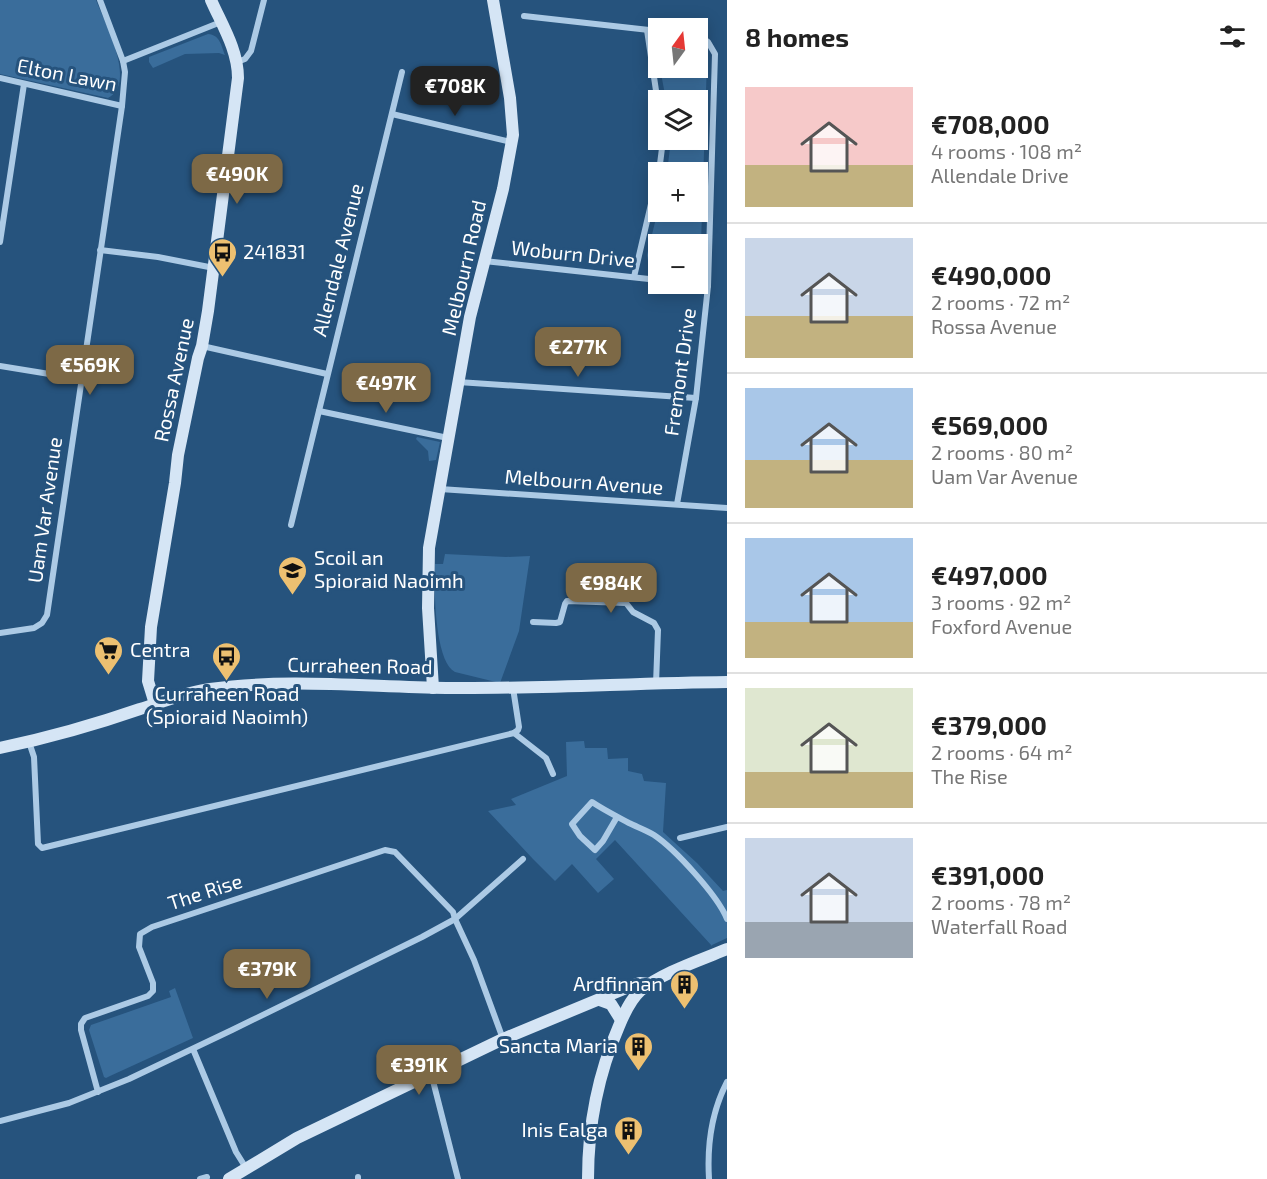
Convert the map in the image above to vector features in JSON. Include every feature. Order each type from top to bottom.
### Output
[{"type":"street","name":"Elton Lawn","points":[[0,78],[122,106],[125,72],[123,60],[100,0]]},
{"type":"street","name":"Rossa Avenue","points":[[155,704],[148,681],[151,627],[178,455],[202,346],[237,85],[237,62],[211,0]]},
{"type":"street","points":[[237,62],[245,59],[251,51],[264,0]]},
{"type":"street","name":"Melbourn Road","points":[[434,688],[428,608],[429,548],[470,317],[512,143],[510,98],[493,0]]},
{"type":"street","points":[[524,16],[647,30],[656,90]]},
{"type":"street","name":"Elton Lawn","points":[[123,60],[221,22]]},
{"type":"street","name":"Fremont Drive","points":[[708,42],[715,54],[708,286]]},
{"type":"street","name":"Allendale Avenue","points":[[291,525],[402,72]]},
{"type":"street","points":[[0,242],[24,84]]},
{"type":"street","name":"Uam Var Avenue","points":[[0,633],[34,628],[42,623],[47,615],[122,106]]},
{"type":"street","points":[[392,114],[512,143]]},
{"type":"street","points":[[634,277],[648,219]]},
{"type":"street","points":[[100,250],[158,257],[214,268]]},
{"type":"street","name":"Woburn Drive","points":[[484,261],[648,279]]},
{"type":"street","name":"Fremont Drive","points":[[677,504],[696,398],[707,294]]},
{"type":"street","points":[[202,346],[327,374]]},
{"type":"street","points":[[0,366],[80,379]]},
{"type":"street","points":[[458,382],[696,398]]},
{"type":"street","points":[[319,411],[448,439]]},
{"type":"street","name":"Melbourn Avenue","points":[[440,489],[727,508]]},
{"type":"street","points":[[533,622],[560,622],[565,604],[570,600],[626,603],[633,612],[654,623],[658,630],[657,684]]},
{"type":"street","name":"Curraheen Road","points":[[0,748],[100,722],[207,689],[286,683],[434,688],[726,684]]},
{"type":"street","points":[[29,742],[34,757],[38,844],[42,849],[514,733],[519,727],[513,688]]},
{"type":"street","points":[[514,733],[546,758],[553,774]]},
{"type":"street","points":[[617,817],[595,850],[580,836],[572,824],[592,802],[653,835],[677,855],[723,909],[727,919]]},
{"type":"street","points":[[680,838],[727,827]]},
{"type":"street","name":"The Rise","points":[[98,1092],[81,1024],[84,1018],[148,996],[153,991],[153,983],[138,947],[140,934],[152,927],[385,850],[395,852],[453,912],[474,960],[502,1039]]},
{"type":"street","points":[[0,1121],[55,1107],[98,1092],[193,1049],[390,952],[455,919],[523,859]]},
{"type":"street","points":[[587,1178],[599,1086],[608,1052],[629,1004],[635,996],[659,978],[727,949]]},
{"type":"street","points":[[229,1179],[297,1138],[502,1039],[640,983],[650,984]]},
{"type":"street","points":[[600,999],[611,1004],[621,1020]]},
{"type":"street","points":[[193,1049],[236,1152],[246,1168]]},
{"type":"street","points":[[431,1074],[458,1179]]},
{"type":"street","points":[[709,1179],[710,1138],[727,1082]]},
{"type":"shaded area","points":[[0,0],[96,0],[116,52],[120,80],[116,91],[108,98],[0,74]]},
{"type":"shaded area","points":[[208,34],[218,38],[225,55],[219,53],[185,54],[153,68],[149,62],[149,57]]},
{"type":"shaded area","points":[[662,78],[706,78],[706,90],[664,90]]},
{"type":"shaded area","points":[[670,150],[704,150],[704,162],[668,162]]},
{"type":"shaded area","points":[[655,222],[702,222],[701,234],[652,234]]},
{"type":"shaded area","points":[[417,437],[440,442],[436,460],[429,461],[428,451],[416,439]]},
{"type":"shaded area","points":[[445,554],[530,556],[519,631],[500,683],[455,672],[448,665],[443,654],[435,605],[435,564],[443,564]]},
{"type":"shaded area","points":[[584,741],[585,748],[607,748],[608,759],[628,758],[628,771],[642,774],[644,781],[666,783],[663,832],[723,891],[727,890],[727,938],[712,946],[615,840],[596,859],[614,879],[598,893],[572,864],[555,881],[488,811],[516,805],[511,799],[567,776],[566,742]]},
{"type":"shaded area","points":[[175,988],[193,1038],[104,1077],[89,1030],[91,1025],[171,997],[169,991]]},
{"type":"place","name":"241831","points":[[222,278]]},
{"type":"place","name":"Scoil an Spioraid Naoimh","points":[[293,596]]},
{"type":"place","name":"Centra","points":[[109,676]]},
{"type":"place","name":"Curraheen Road (Spioraid Naoimh)","points":[[227,682]]},
{"type":"place","name":"Ardfinnan","points":[[684,1010]]},
{"type":"place","name":"Sancta Maria","points":[[639,1072]]},
{"type":"place","name":"Inis Ealga","points":[[629,1156]]}]
